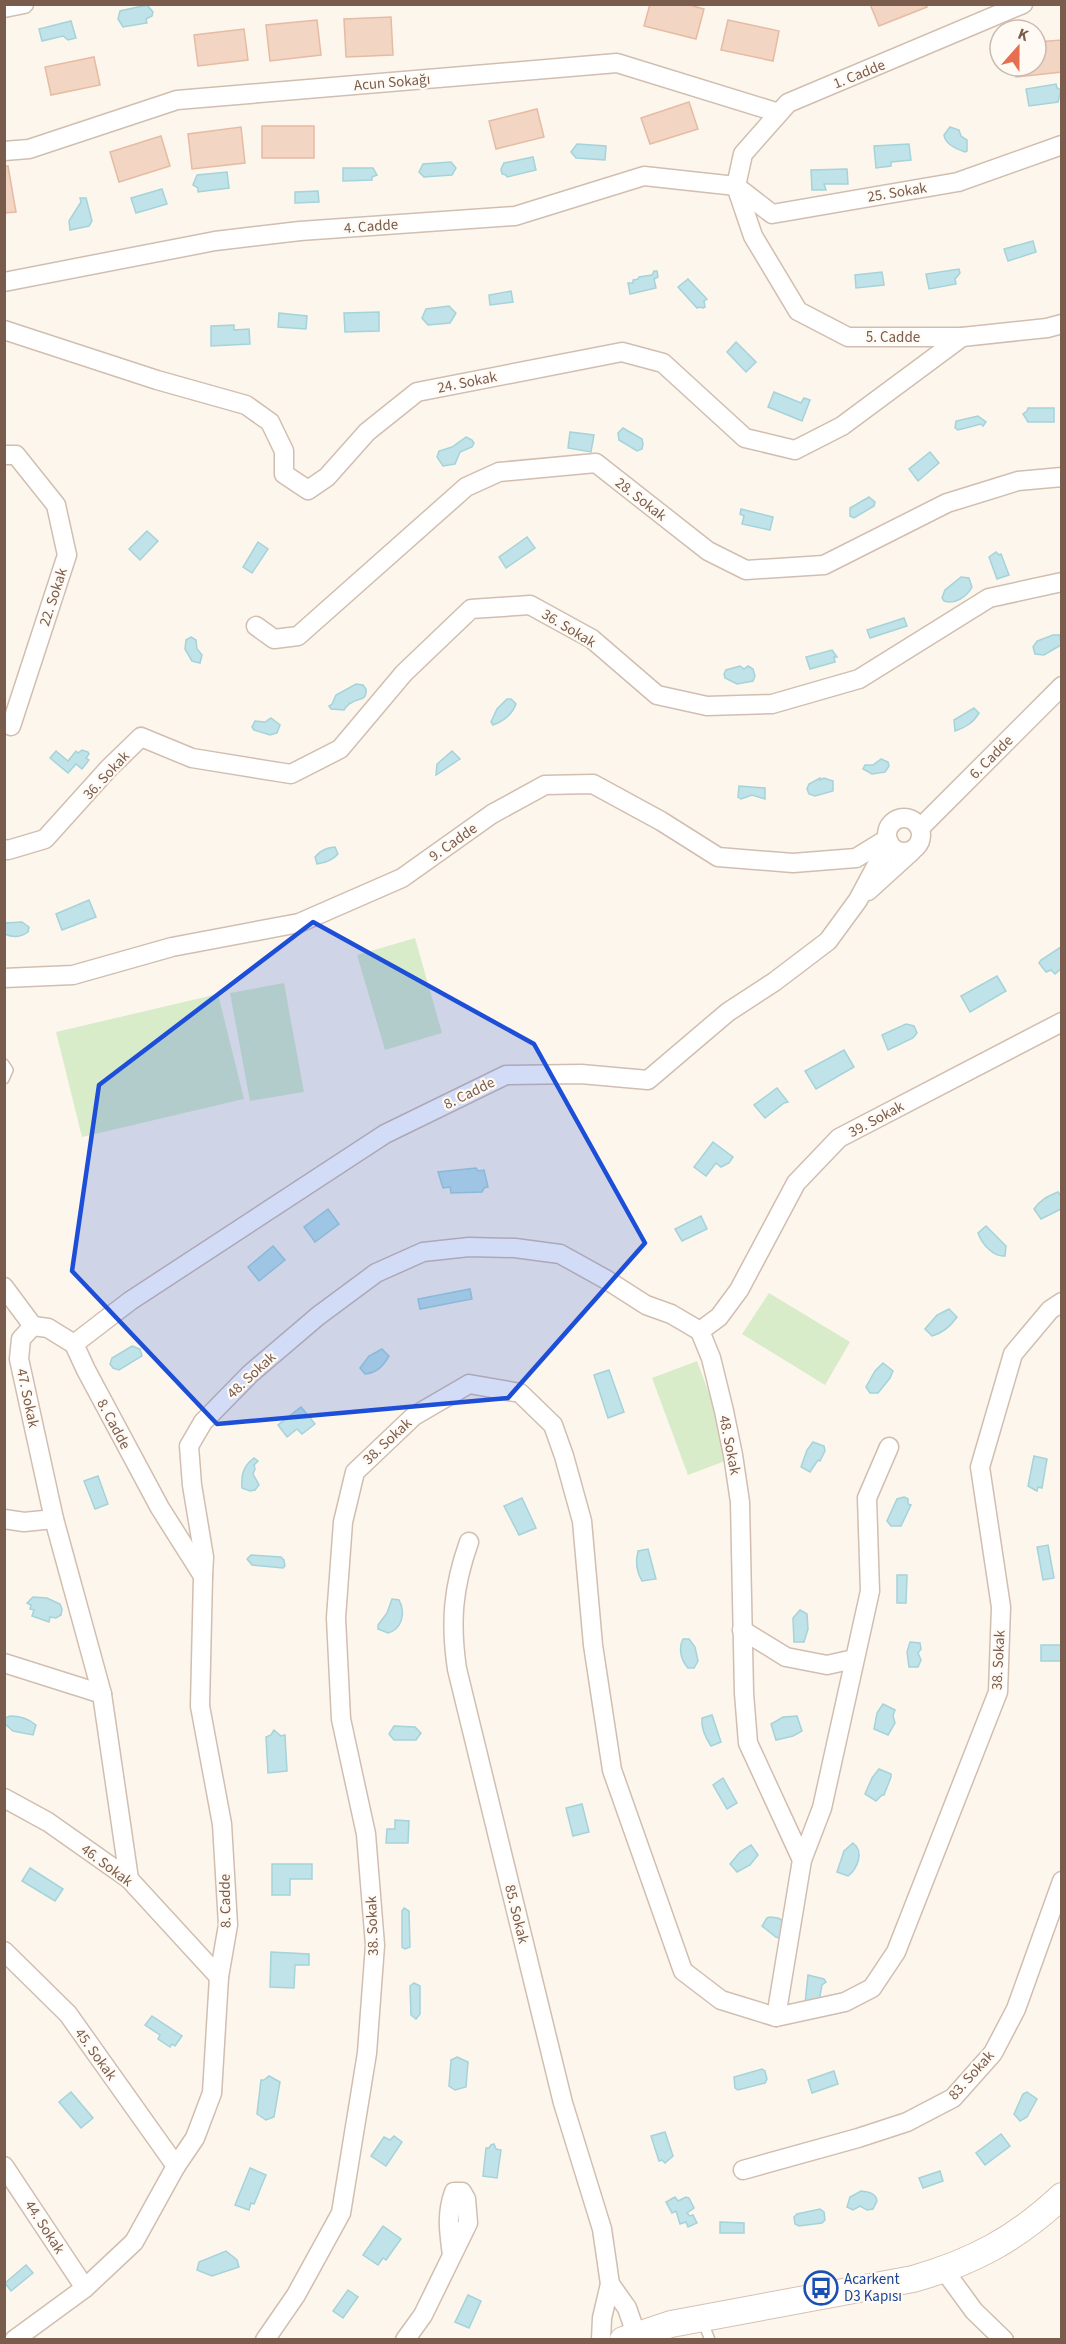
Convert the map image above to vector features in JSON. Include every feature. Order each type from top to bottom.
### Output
[{"type":"main road","points":[[629,2337],[705,2329],[944,2270],[977,2257],[1010,2239],[1038,2219],[1062,2196]]},
{"type":"street","points":[[4,8],[24,4]]},
{"type":"street","name":"1. Cadde","points":[[736,186],[743,154],[788,103],[1023,4]]},
{"type":"street","name":"Acun Sokağı","points":[[4,151],[29,149],[177,100],[617,63],[779,113]]},
{"type":"street","name":"25. Sokak","points":[[736,186],[772,214],[958,182],[1062,145]]},
{"type":"street","name":"4. Cadde","points":[[4,282],[215,242],[300,231],[515,216],[644,176],[736,186]]},
{"type":"street","name":"5. Cadde","points":[[736,186],[753,236],[798,311],[848,337],[963,337],[1047,328],[1062,324]]},
{"type":"street","name":"24. Sokak","points":[[4,330],[157,380],[246,405],[270,422],[284,451],[284,474],[308,490],[327,477],[367,432],[417,392],[622,352],[663,363],[745,438],[795,450],[842,426],[963,337]]},
{"type":"street","name":"22. Sokak","points":[[4,455],[16,455],[56,505],[67,555],[11,726]]},
{"type":"street","name":"28. Sokak","points":[[256,626],[274,639],[298,636],[466,487],[499,472],[596,463],[708,551],[746,570],[824,565],[946,503],[1018,481],[1062,477]]},
{"type":"street","name":"36. Sokak","points":[[4,849],[8,850],[45,839],[109,768],[141,737],[192,758],[291,774],[340,749],[404,673],[471,609],[530,605],[591,639],[657,695],[707,706],[772,704],[859,679],[989,598],[1062,582]]},
{"type":"street","name":"6. Cadde","points":[[920,828],[1062,686]]},
{"type":"street","name":"9. Cadde","points":[[4,978],[73,975],[172,947],[299,923],[402,878],[492,814],[545,785],[593,784],[661,821],[718,857],[793,863],[856,858],[888,841]]},
{"type":"street","points":[[907,818],[917,823],[920,828],[920,841],[912,851],[899,851],[888,841],[889,828],[896,820],[907,818]]},
{"type":"street","name":"8. Cadde","points":[[14,2340],[85,2288],[134,2242],[195,2138],[212,2093],[219,1977],[228,1925],[222,1824],[200,1706],[203,1576],[160,1508],[74,1344],[130,1301],[385,1134],[506,1075],[581,1074],[648,1080],[728,1012],[774,982],[828,941],[858,900],[888,841]]},
{"type":"street","name":"8. Cadde","points":[[858,900],[912,851]]},
{"type":"street","name":"39. Sokak","points":[[700,1330],[718,1317],[739,1290],[796,1183],[839,1138],[1062,1022]]},
{"type":"street","name":"48. Sokak","points":[[203,1576],[204,1557],[192,1485],[189,1446],[203,1422],[250,1374],[318,1316],[376,1273],[423,1252],[470,1247],[515,1248],[560,1254],[646,1305],[671,1314],[700,1330],[711,1358],[724,1411],[740,1502],[742,1630],[748,1743],[802,1860]]},
{"type":"street","points":[[4,1287],[33,1326],[48,1328],[74,1344]]},
{"type":"street","name":"38. Sokak","points":[[265,2340],[296,2295],[341,2213],[367,2053],[375,1945],[366,1834],[341,1719],[336,1618],[343,1522],[355,1472],[414,1416],[469,1384],[520,1393],[553,1425],[582,1521],[593,1645],[612,1770],[683,1971],[721,2000],[777,2017],[845,2002],[872,1989],[896,1952],[998,1692],[1001,1607],[980,1467],[1013,1354],[1050,1310],[1062,1302]]},
{"type":"street","name":"47. Sokak","points":[[33,1326],[21,1339],[19,1359],[54,1519],[102,1694],[129,1879]]},
{"type":"street","points":[[777,2017],[802,1860],[822,1808],[870,1591],[867,1498],[889,1447]]},
{"type":"street","points":[[4,1520],[54,1519]]},
{"type":"street","name":"85. Sokak","points":[[469,1542],[460,1568],[453,1608],[453,1642],[457,1669],[564,2103],[602,2229],[610,2284],[602,2318],[601,2340]]},
{"type":"street","points":[[742,1630],[786,1657],[827,1665],[854,1659]]},
{"type":"street","points":[[4,1663],[102,1694]]},
{"type":"street","name":"46. Sokak","points":[[4,1798],[48,1822],[129,1879],[219,1977]]},
{"type":"street","name":"83. Sokak","points":[[743,2170],[907,2122],[954,2098],[993,2053],[1016,2008],[1062,1881]]},
{"type":"street","name":"45. Sokak","points":[[4,1951],[68,2014],[177,2166]]},
{"type":"street","name":"44. Sokak","points":[[4,2166],[85,2288]]},
{"type":"street","points":[[405,2340],[423,2315],[452,2255]]},
{"type":"street","points":[[944,2270],[974,2311],[1004,2340]]},
{"type":"street","name":"85. Sokak","points":[[610,2284],[627,2308],[629,2337]]},
{"type":"lane","points":[[4,1064],[8,1070],[4,1079]]},
{"type":"highlighted area","points":[[313,922],[534,1044],[645,1243],[508,1398],[217,1424],[72,1271],[99,1085]]},
{"type":"green space","points":[[415,938],[442,1033],[385,1050],[357,955]]},
{"type":"green space","points":[[284,983],[304,1092],[250,1101],[230,993]]},
{"type":"green space","points":[[218,994],[244,1099],[82,1137],[56,1032]]},
{"type":"green space","points":[[769,1293],[850,1342],[825,1385],[742,1334]]},
{"type":"green space","points":[[697,1361],[733,1458],[688,1475],[652,1378]]},
{"type":"water","points":[[147,5],[153,12],[152,16],[146,19],[147,23],[123,27],[118,19],[120,11]]},
{"type":"water","points":[[71,21],[76,38],[68,40],[63,36],[42,41],[39,29]]},
{"type":"water","points":[[1056,84],[1061,90],[1058,102],[1029,106],[1026,89]]},
{"type":"water","points":[[950,127],[959,130],[961,136],[967,140],[967,151],[958,149],[946,141],[944,135]]},
{"type":"water","points":[[577,144],[606,146],[605,160],[576,158],[571,152]]},
{"type":"water","points":[[909,144],[911,160],[891,162],[891,166],[876,168],[874,146]]},
{"type":"water","points":[[533,157],[536,170],[507,177],[502,174],[501,169],[504,163]]},
{"type":"water","points":[[451,162],[456,168],[452,175],[424,177],[419,172],[423,164]]},
{"type":"water","points":[[343,168],[373,168],[377,175],[372,177],[372,180],[343,181]]},
{"type":"water","points":[[847,169],[848,184],[824,184],[826,190],[812,190],[811,170]]},
{"type":"water","points":[[227,172],[229,188],[198,192],[198,188],[193,185],[197,175]]},
{"type":"water","points":[[162,189],[167,204],[136,213],[131,198]]},
{"type":"water","points":[[318,191],[319,202],[295,203],[295,192]]},
{"type":"water","points":[[80,198],[86,198],[92,221],[89,226],[70,230],[69,221],[81,202]]},
{"type":"water","points":[[1033,241],[1036,252],[1008,261],[1004,249]]},
{"type":"water","points":[[959,269],[960,273],[955,279],[956,284],[929,289],[926,274]]},
{"type":"water","points":[[654,271],[657,271],[658,277],[654,279],[656,288],[630,294],[628,283],[633,283],[633,280],[639,277],[652,275]]},
{"type":"water","points":[[882,272],[884,285],[856,288],[855,275]]},
{"type":"water","points":[[688,279],[707,299],[704,301],[705,307],[697,308],[678,287]]},
{"type":"water","points":[[511,291],[513,302],[490,305],[489,295]]},
{"type":"water","points":[[449,306],[456,313],[450,323],[428,325],[422,318],[426,309]]},
{"type":"water","points":[[379,312],[379,331],[345,332],[344,313]]},
{"type":"water","points":[[279,313],[307,316],[306,329],[278,327]]},
{"type":"water","points":[[234,325],[234,330],[249,329],[250,344],[211,346],[211,326]]},
{"type":"water","points":[[736,342],[756,362],[746,372],[727,352]]},
{"type":"water","points":[[774,392],[801,403],[804,398],[810,400],[802,421],[768,407]]},
{"type":"water","points":[[1028,408],[1054,408],[1054,422],[1028,422],[1023,414]]},
{"type":"water","points":[[978,416],[986,422],[983,426],[981,424],[958,430],[955,428],[956,421]]},
{"type":"water","points":[[623,428],[642,439],[642,449],[637,451],[619,440],[618,433]]},
{"type":"water","points":[[570,432],[594,435],[591,452],[568,448]]},
{"type":"water","points":[[466,437],[474,443],[472,447],[460,452],[455,464],[443,466],[437,457],[439,451],[452,447]]},
{"type":"water","points":[[930,452],[939,463],[918,481],[909,469]]},
{"type":"water","points":[[869,497],[875,502],[874,506],[854,518],[850,516],[850,508]]},
{"type":"water","points":[[741,509],[773,517],[770,530],[742,524],[744,516],[740,514]]},
{"type":"water","points":[[147,531],[158,541],[140,560],[129,549]]},
{"type":"water","points":[[527,537],[535,548],[506,568],[499,557]]},
{"type":"water","points":[[258,542],[268,549],[252,573],[243,567]]},
{"type":"water","points":[[996,552],[1001,554],[1009,575],[997,579],[989,557]]},
{"type":"water","points":[[961,577],[969,578],[972,587],[970,591],[956,601],[944,601],[942,598],[945,590]]},
{"type":"water","points":[[904,618],[907,626],[870,638],[867,630]]},
{"type":"water","points":[[1060,635],[1061,645],[1044,655],[1035,654],[1033,647],[1037,641]]},
{"type":"water","points":[[191,637],[196,640],[197,649],[202,655],[200,663],[192,661],[185,649],[186,640]]},
{"type":"water","points":[[832,650],[837,657],[834,657],[835,662],[810,669],[806,657]]},
{"type":"water","points":[[740,666],[744,669],[748,666],[753,669],[755,676],[753,681],[737,684],[725,678],[726,670]]},
{"type":"water","points":[[356,684],[363,685],[366,689],[364,698],[350,703],[344,710],[331,709],[329,706],[336,695]]},
{"type":"water","points":[[507,699],[511,699],[516,704],[514,708],[501,722],[493,725],[491,722],[497,709]]},
{"type":"water","points":[[974,708],[979,713],[966,726],[955,731],[954,720]]},
{"type":"water","points":[[271,718],[280,725],[277,733],[270,735],[254,730],[252,727],[255,721],[265,722]]},
{"type":"water","points":[[82,750],[88,752],[86,758],[89,760],[82,769],[76,764],[68,773],[50,758],[56,751],[68,761],[76,751],[78,753]]},
{"type":"water","points":[[452,751],[460,759],[436,775],[437,764]]},
{"type":"water","points":[[881,759],[888,762],[889,766],[885,772],[872,774],[863,769],[865,765],[873,765]]},
{"type":"water","points":[[820,778],[820,780],[824,778],[833,781],[833,791],[815,796],[809,794],[807,789],[809,784]]},
{"type":"water","points":[[739,786],[765,788],[765,799],[752,795],[741,799],[738,797]]},
{"type":"water","points":[[335,847],[338,854],[336,856],[317,864],[315,857],[317,855]]},
{"type":"water","points":[[89,900],[96,917],[62,930],[56,914]]},
{"type":"water","points":[[22,922],[29,927],[28,932],[17,936],[5,934],[5,923]]},
{"type":"water","points":[[1061,947],[1061,969],[1055,974],[1051,970],[1046,972],[1039,963]]},
{"type":"water","points":[[997,976],[1006,991],[970,1012],[961,996]]},
{"type":"water","points":[[906,1024],[914,1026],[917,1033],[913,1038],[888,1050],[882,1035]]},
{"type":"water","points":[[844,1050],[854,1067],[816,1089],[805,1071]]},
{"type":"water","points":[[777,1088],[788,1102],[765,1118],[754,1105]]},
{"type":"water","points":[[713,1142],[733,1157],[729,1163],[721,1167],[716,1163],[706,1176],[694,1167]]},
{"type":"water","points":[[476,1168],[478,1171],[484,1170],[488,1187],[482,1192],[451,1193],[450,1187],[443,1188],[438,1172]]},
{"type":"water","points":[[1058,1192],[1061,1196],[1061,1209],[1041,1219],[1034,1209],[1044,1199]]},
{"type":"water","points":[[328,1209],[339,1224],[315,1242],[304,1227]]},
{"type":"water","points":[[701,1216],[707,1229],[682,1241],[675,1229]]},
{"type":"water","points":[[986,1226],[1006,1246],[1005,1256],[992,1252],[982,1241],[978,1233]]},
{"type":"water","points":[[273,1246],[285,1260],[259,1281],[248,1267]]},
{"type":"water","points":[[470,1289],[472,1299],[420,1309],[418,1299]]},
{"type":"water","points":[[949,1309],[957,1317],[946,1329],[932,1336],[925,1329],[937,1315]]},
{"type":"water","points":[[132,1346],[140,1349],[142,1356],[119,1370],[113,1368],[110,1364],[112,1358]]},
{"type":"water","points":[[382,1349],[389,1356],[387,1360],[376,1371],[365,1374],[360,1368],[369,1356]]},
{"type":"water","points":[[883,1363],[893,1371],[890,1378],[878,1393],[870,1393],[866,1387],[875,1371]]},
{"type":"water","points":[[609,1370],[624,1412],[608,1418],[594,1375]]},
{"type":"water","points":[[301,1407],[315,1424],[302,1434],[297,1429],[287,1437],[278,1425]]},
{"type":"water","points":[[813,1442],[824,1446],[825,1451],[810,1472],[801,1467],[807,1450]]},
{"type":"water","points":[[1034,1456],[1047,1459],[1042,1488],[1038,1487],[1037,1491],[1028,1486]]},
{"type":"water","points":[[254,1458],[258,1461],[254,1465],[253,1474],[259,1485],[255,1490],[250,1491],[242,1488],[242,1479],[245,1468]]},
{"type":"water","points":[[98,1476],[108,1504],[95,1509],[84,1481]]},
{"type":"water","points":[[904,1497],[911,1505],[901,1526],[891,1526],[887,1521],[897,1499]]},
{"type":"water","points":[[522,1498],[536,1528],[519,1535],[504,1506]]},
{"type":"water","points":[[1048,1545],[1054,1578],[1043,1580],[1037,1547]]},
{"type":"water","points":[[648,1549],[656,1579],[642,1581],[637,1570],[637,1555],[638,1551]]},
{"type":"water","points":[[251,1555],[281,1557],[285,1566],[283,1568],[252,1565],[247,1559]]},
{"type":"water","points":[[897,1575],[907,1575],[906,1603],[897,1603]]},
{"type":"water","points":[[33,1597],[47,1598],[60,1604],[61,1615],[56,1618],[50,1617],[49,1622],[32,1616],[34,1610],[30,1609],[31,1605],[27,1603]]},
{"type":"water","points":[[392,1599],[399,1600],[402,1615],[397,1628],[388,1633],[378,1629],[378,1625],[387,1613]]},
{"type":"water","points":[[800,1610],[807,1614],[808,1629],[804,1642],[794,1642],[793,1618]]},
{"type":"water","points":[[683,1639],[689,1639],[695,1647],[698,1661],[694,1668],[688,1668],[682,1658]]},
{"type":"water","points":[[910,1642],[920,1643],[921,1649],[918,1653],[921,1660],[918,1667],[909,1667],[907,1652]]},
{"type":"water","points":[[1041,1645],[1061,1645],[1061,1661],[1041,1661]]},
{"type":"water","points":[[883,1704],[895,1710],[893,1716],[895,1723],[888,1735],[874,1729],[877,1713]]},
{"type":"water","points":[[712,1715],[721,1742],[711,1746],[704,1732],[702,1718]]},
{"type":"water","points":[[10,1716],[24,1718],[36,1725],[33,1735],[13,1731],[5,1724],[5,1718]]},
{"type":"water","points":[[797,1716],[802,1731],[776,1740],[771,1724],[783,1717]]},
{"type":"water","points":[[394,1726],[415,1727],[421,1733],[416,1740],[394,1740],[389,1734]]},
{"type":"water","points":[[274,1730],[281,1736],[285,1735],[287,1771],[268,1773],[266,1737]]},
{"type":"water","points":[[879,1769],[891,1774],[891,1777],[884,1795],[876,1801],[865,1794]]},
{"type":"water","points":[[723,1778],[737,1803],[727,1809],[713,1785]]},
{"type":"water","points":[[582,1804],[589,1832],[573,1836],[566,1808]]},
{"type":"water","points":[[395,1820],[409,1821],[408,1843],[386,1843],[387,1829],[395,1829]]},
{"type":"water","points":[[853,1843],[859,1851],[859,1856],[854,1869],[848,1876],[837,1872],[844,1851]]},
{"type":"water","points":[[751,1845],[758,1855],[750,1865],[737,1872],[730,1864],[740,1852]]},
{"type":"water","points":[[272,1864],[312,1864],[312,1879],[290,1879],[290,1895],[272,1895]]},
{"type":"water","points":[[30,1868],[63,1889],[55,1901],[22,1881]]},
{"type":"water","points":[[404,1908],[409,1911],[410,1947],[405,1949],[402,1947],[402,1911]]},
{"type":"water","points":[[770,1917],[785,1922],[782,1939],[762,1926]]},
{"type":"water","points":[[271,1952],[309,1954],[309,1965],[295,1965],[294,1988],[270,1987]]},
{"type":"water","points":[[808,1975],[824,1979],[826,1982],[822,1985],[819,2001],[805,2004]]},
{"type":"water","points":[[414,1983],[420,1986],[420,2014],[416,2019],[411,2015],[410,1986]]},
{"type":"water","points":[[152,2016],[182,2036],[175,2046],[172,2044],[170,2047],[158,2039],[160,2035],[145,2025]]},
{"type":"water","points":[[457,2057],[468,2062],[466,2087],[455,2090],[449,2086],[451,2060]]},
{"type":"water","points":[[762,2069],[767,2079],[765,2083],[738,2090],[735,2088],[734,2077]]},
{"type":"water","points":[[834,2071],[838,2084],[812,2093],[808,2080]]},
{"type":"water","points":[[269,2076],[280,2082],[274,2117],[266,2120],[257,2114],[261,2080]]},
{"type":"water","points":[[71,2092],[93,2118],[81,2128],[59,2102]]},
{"type":"water","points":[[1027,2092],[1037,2099],[1027,2117],[1020,2121],[1014,2114],[1023,2094]]},
{"type":"water","points":[[665,2132],[673,2156],[665,2163],[662,2160],[659,2161],[651,2136]]},
{"type":"water","points":[[1001,2134],[1010,2146],[985,2165],[976,2153]]},
{"type":"water","points":[[394,2136],[402,2142],[386,2166],[371,2156],[384,2137],[390,2140]]},
{"type":"water","points":[[494,2144],[496,2149],[501,2150],[497,2178],[483,2176],[486,2148]]},
{"type":"water","points":[[250,2168],[266,2175],[254,2204],[251,2203],[249,2210],[235,2205]]},
{"type":"water","points":[[940,2171],[943,2181],[923,2188],[919,2178]]},
{"type":"water","points":[[861,2191],[875,2196],[877,2201],[873,2209],[867,2210],[860,2206],[853,2210],[847,2207],[850,2197]]},
{"type":"water","points":[[675,2197],[678,2201],[689,2198],[694,2208],[687,2213],[690,2216],[693,2215],[697,2223],[688,2227],[686,2222],[680,2224],[676,2211],[672,2213],[666,2202]]},
{"type":"water","points":[[820,2209],[824,2212],[825,2220],[822,2223],[799,2226],[795,2224],[794,2217],[797,2214]]},
{"type":"water","points":[[720,2222],[744,2223],[744,2233],[720,2233]]},
{"type":"water","points":[[383,2226],[401,2239],[386,2260],[383,2258],[378,2265],[363,2255]]},
{"type":"water","points":[[226,2251],[237,2260],[239,2267],[212,2276],[197,2270],[199,2262]]},
{"type":"water","points":[[26,2265],[33,2273],[11,2291],[5,2283]]},
{"type":"water","points":[[348,2290],[358,2297],[343,2318],[333,2311]]},
{"type":"water","points":[[468,2295],[481,2301],[469,2328],[455,2322]]},
{"type":"building","points":[[650,4],[686,4],[704,9],[696,39],[644,26]]},
{"type":"building","points":[[870,4],[926,4],[927,7],[879,26]]},
{"type":"building","points":[[391,17],[393,55],[346,57],[344,19]]},
{"type":"building","points":[[317,20],[321,55],[270,61],[266,25]]},
{"type":"building","points":[[728,20],[779,31],[773,61],[721,50]]},
{"type":"building","points":[[244,29],[248,60],[198,66],[194,35]]},
{"type":"building","points":[[1062,40],[1062,72],[1048,74],[1048,41]]},
{"type":"building","points":[[94,57],[100,85],[51,95],[45,67]]},
{"type":"building","points":[[689,102],[698,129],[650,144],[641,118]]},
{"type":"building","points":[[537,109],[544,137],[496,149],[489,121]]},
{"type":"building","points":[[262,126],[314,126],[314,158],[262,158]]},
{"type":"building","points":[[241,127],[245,163],[192,169],[188,134]]},
{"type":"building","points":[[161,136],[170,166],[119,182],[110,152]]},
{"type":"building","points":[[4,166],[8,166],[16,212],[4,213]]},
{"type":"place","name":"Acarkent D3 Kapısı","points":[[821,2288]]}]
